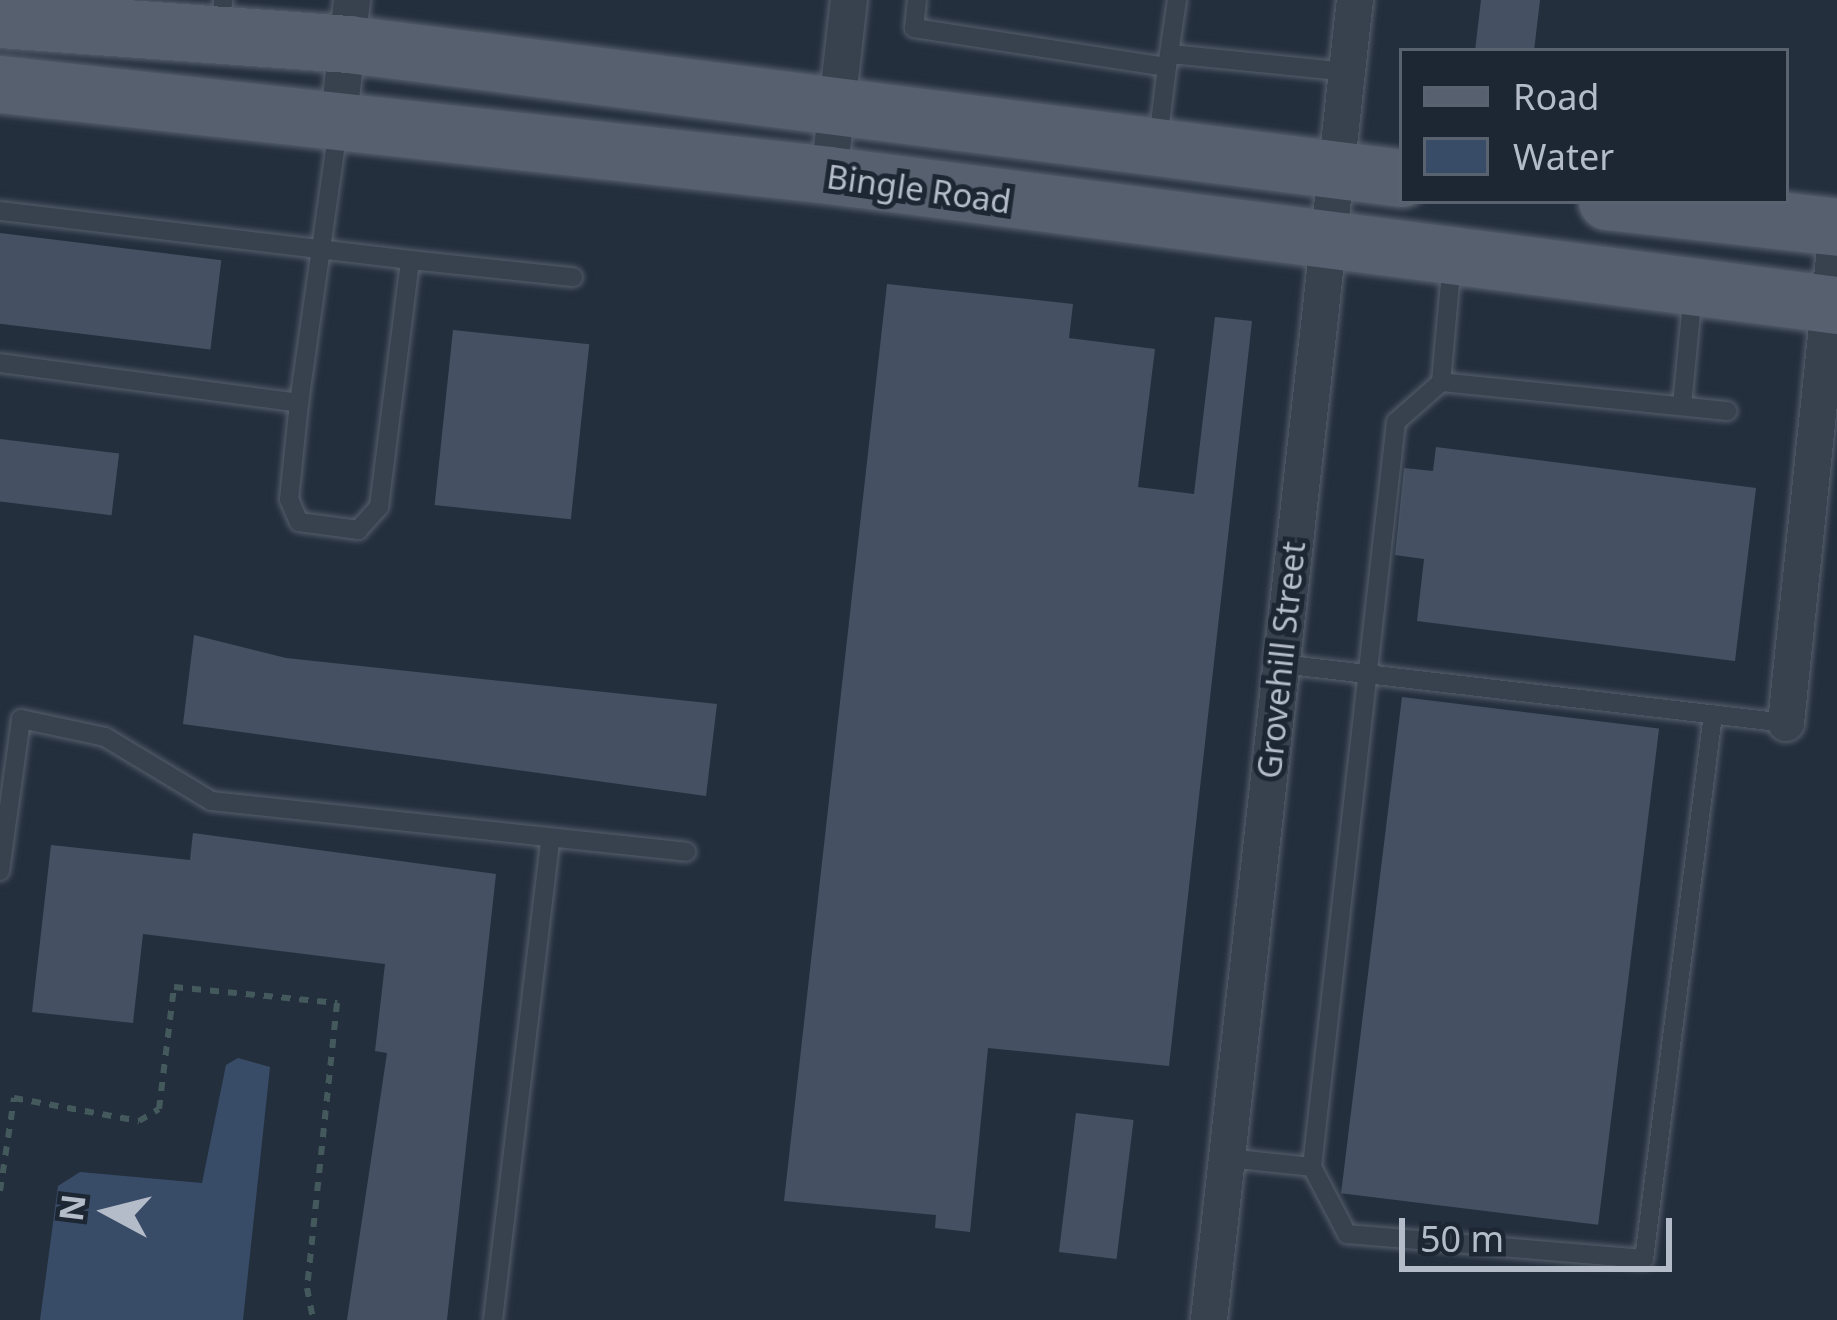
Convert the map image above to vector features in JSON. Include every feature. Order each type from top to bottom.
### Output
[{"type":"main road","points":[[0,19],[350,22],[838,102],[1156,149],[1399,178]]},
{"type":"main road","name":"Bingle Road","points":[[0,84],[339,116],[829,175],[1326,247],[1833,305]]},
{"type":"main road","points":[[1631,204],[1837,230]]},
{"type":"street","points":[[829,175],[849,0]]},
{"type":"street","name":"Grovehill Street","points":[[1209,1320],[1355,0]]},
{"type":"street","points":[[339,116],[350,22]]},
{"type":"street","points":[[1786,723],[1833,305],[1837,230]]},
{"type":"lane","points":[[917,0],[914,28],[1169,61],[1347,73]]},
{"type":"lane","points":[[1156,149],[1177,0]]},
{"type":"lane","points":[[339,116],[298,403],[289,499],[298,522],[358,530],[379,507],[410,260]]},
{"type":"lane","points":[[0,211],[573,277]]},
{"type":"lane","points":[[1452,261],[1441,382],[1396,422],[1312,1167],[1348,1234],[1644,1259],[1713,715]]},
{"type":"lane","points":[[1682,406],[1693,289]]},
{"type":"lane","points":[[0,363],[298,403]]},
{"type":"lane","points":[[1441,382],[1728,411]]},
{"type":"lane","points":[[1280,664],[1786,723]]},
{"type":"lane","points":[[0,871],[21,719],[105,737],[211,801],[550,842],[686,852]]},
{"type":"lane","points":[[493,1320],[550,842]]},
{"type":"lane","points":[[1227,1158],[1312,1167]]},
{"type":"path","points":[[0,1191],[3,1115],[18,1097],[148,1119],[163,1100],[177,985],[338,1003],[307,1288],[313,1320]]},
{"type":"water","points":[[238,1058],[270,1067],[243,1320],[40,1320],[58,1186],[80,1172],[202,1183],[226,1065]]},
{"type":"building","points":[[1481,0],[1540,0],[1534,48],[1475,48]]},
{"type":"building","points":[[0,233],[221,260],[210,350],[0,324]]},
{"type":"building","points":[[887,284],[1073,304],[1069,338],[1155,349],[1138,487],[1194,494],[1215,317],[1252,321],[1169,1066],[988,1048],[970,1232],[935,1228],[936,1215],[784,1201]]},
{"type":"building","points":[[453,330],[589,344],[571,519],[435,505]]},
{"type":"building","points":[[0,439],[119,454],[112,515],[0,501]]},
{"type":"building","points":[[1436,447],[1756,488],[1735,661],[1417,621],[1424,559],[1395,555],[1404,468],[1433,471]]},
{"type":"building","points":[[194,635],[286,658],[717,704],[706,796],[183,724]]},
{"type":"building","points":[[1402,697],[1659,729],[1598,1225],[1341,1193]]},
{"type":"building","points":[[193,833],[496,874],[447,1320],[347,1320],[387,1053],[375,1051],[385,964],[143,934],[133,1023],[32,1012],[51,845],[190,860]]},
{"type":"building","points":[[1076,1113],[1134,1120],[1117,1259],[1059,1252]]}]
